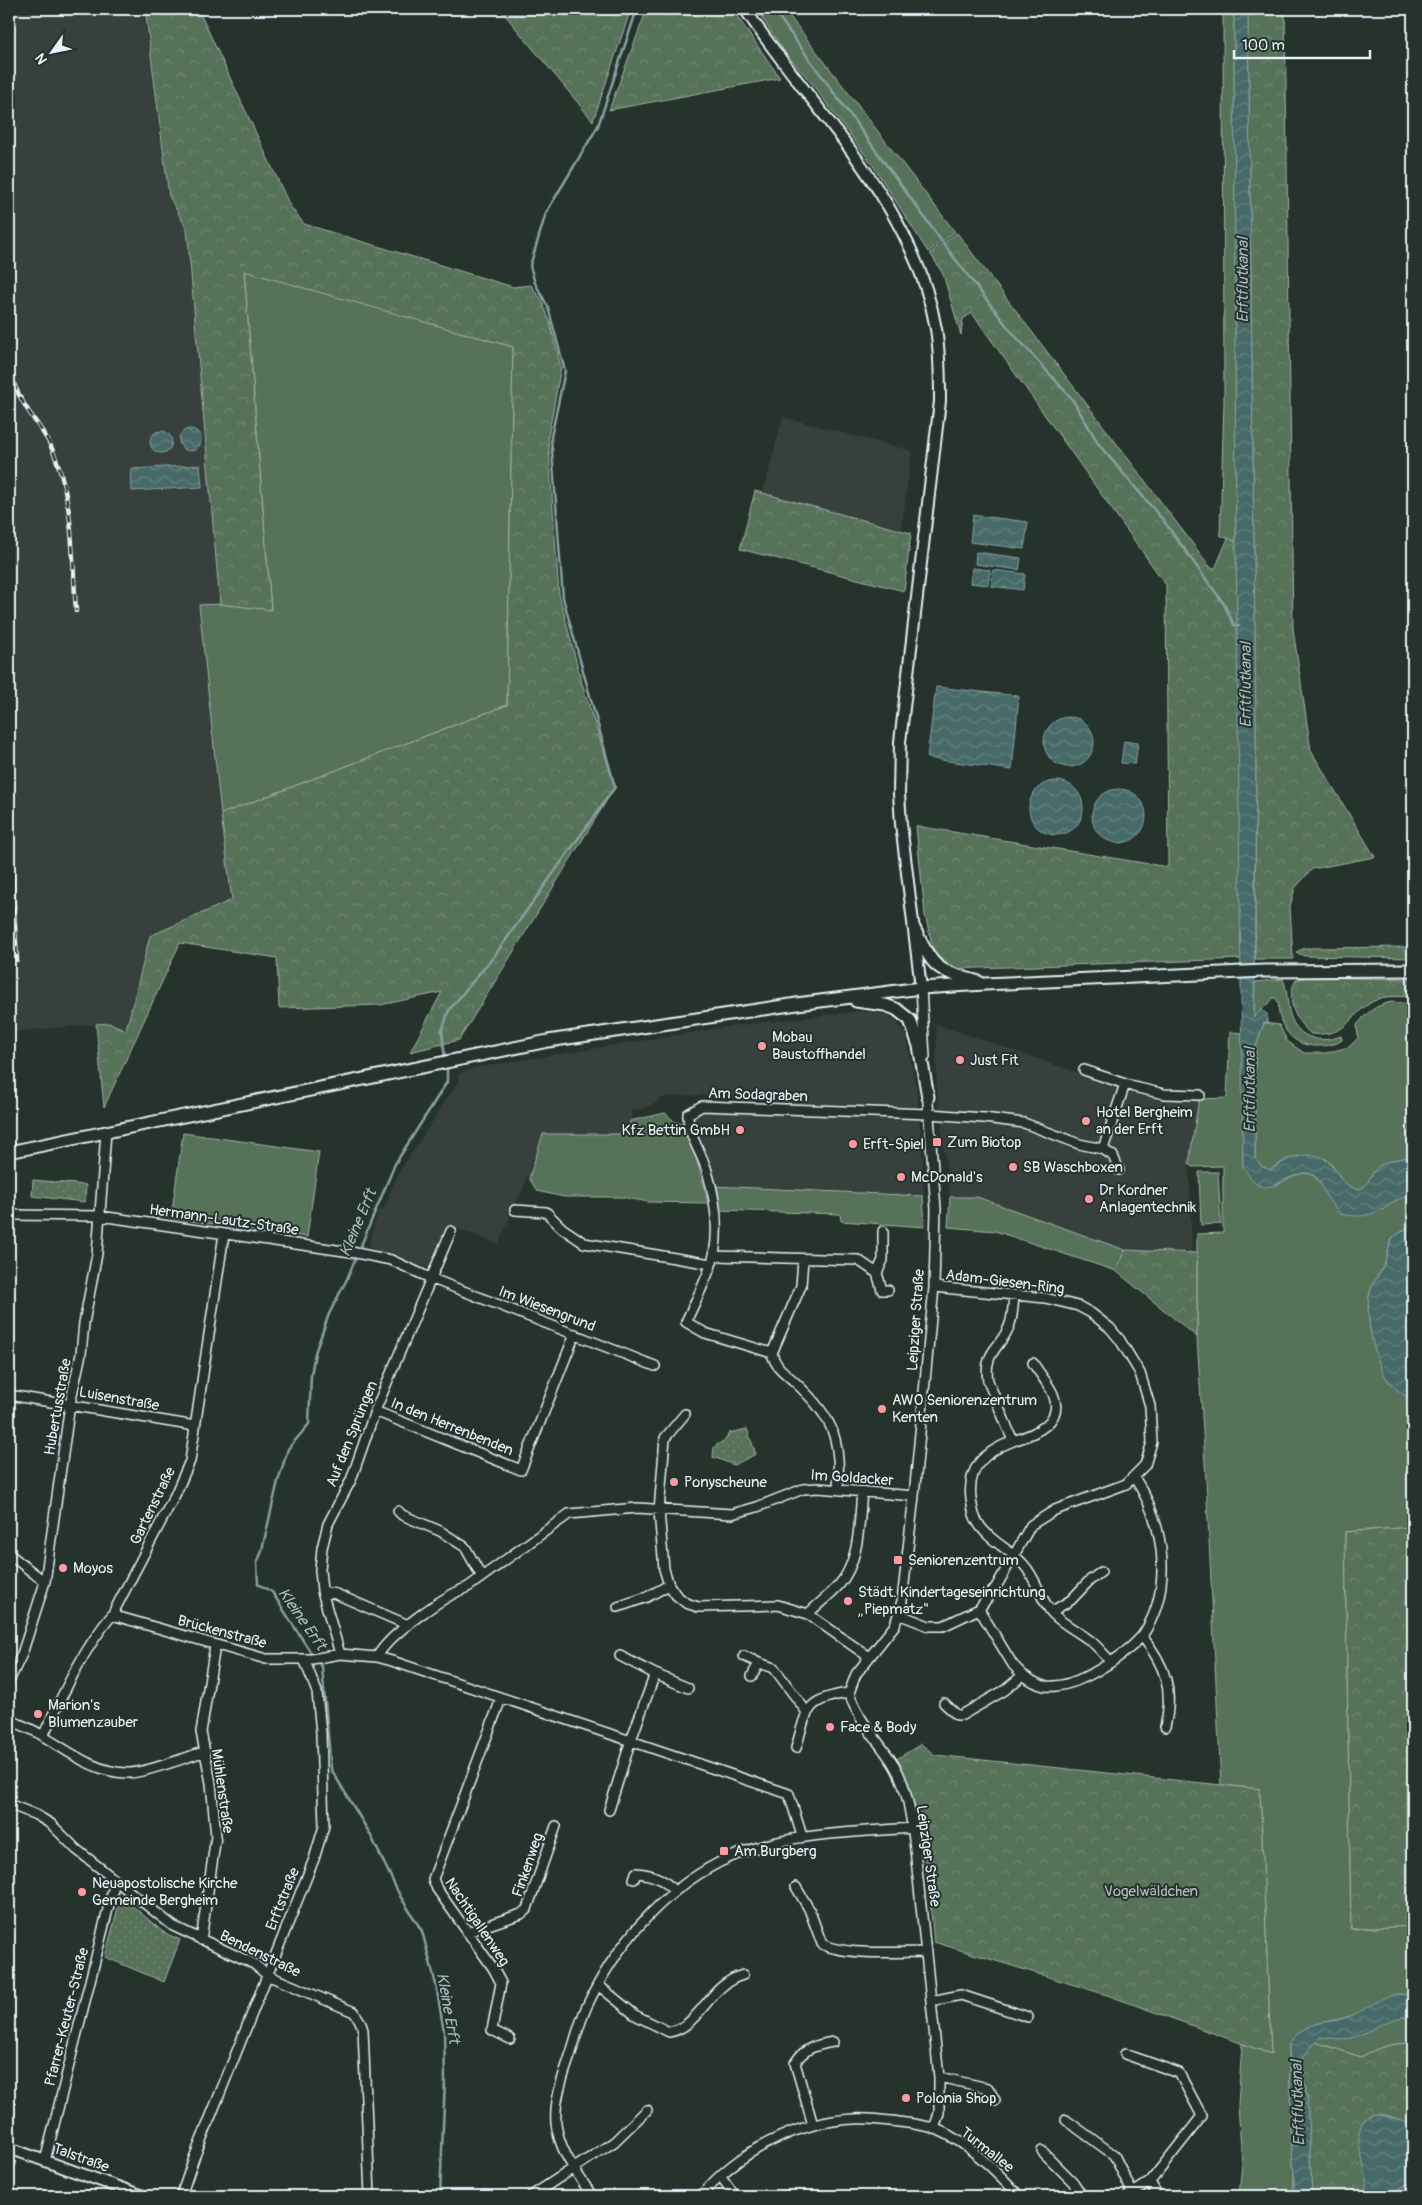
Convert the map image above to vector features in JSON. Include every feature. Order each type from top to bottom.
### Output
[{"type":"main road","points":[[914,928],[929,958],[940,969],[985,984]]},
{"type":"main road","points":[[9,1152],[548,1041],[797,1004],[921,988],[985,984],[1264,971],[1413,970]]},
{"type":"main road","points":[[842,999],[885,1005],[896,1009],[910,1020],[919,1046],[928,1097]]},
{"type":"street","points":[[745,9],[769,44],[852,152],[892,213],[904,235],[924,282],[936,330],[940,361],[940,401],[900,742],[899,794],[901,824],[921,988]]},
{"type":"street","name":"Leipziger Straße","points":[[921,988],[936,1209],[934,1287],[914,1496],[898,1614],[891,1632],[856,1674],[849,1693],[861,1720],[895,1767],[908,1807],[912,1828],[939,2077],[939,2113],[934,2129]]},
{"type":"street","points":[[1084,1070],[1125,1084],[1164,1094],[1200,1095]]},
{"type":"street","points":[[1103,1148],[1125,1084]]},
{"type":"street","name":"Am Sodagraben","points":[[772,1352],[705,1333],[686,1322],[712,1260],[716,1226],[711,1184],[702,1157],[688,1127],[688,1114],[702,1106],[723,1106],[929,1114]]},
{"type":"street","points":[[929,1114],[1024,1123],[1079,1144],[1103,1148],[1113,1156],[1119,1170]]},
{"type":"street","name":"Hubertusstraße","points":[[9,1681],[22,1654],[45,1582],[70,1404],[82,1354],[84,1323],[97,1254],[106,1132]]},
{"type":"street","points":[[514,1210],[546,1212],[562,1228],[584,1243],[712,1260],[858,1260],[877,1273],[882,1290],[888,1290]]},
{"type":"street","name":"Hermann-Lautz-Straße","points":[[9,1214],[100,1216],[351,1252],[391,1260],[430,1278]]},
{"type":"street","name":"Auf den Sprüngen","points":[[340,1654],[322,1591],[320,1570],[322,1548],[328,1524],[351,1480],[375,1410],[451,1231]]},
{"type":"street","points":[[877,1273],[883,1260],[883,1231]]},
{"type":"street","name":"Gartenstraße","points":[[43,1736],[81,1659],[98,1632],[112,1615],[175,1495],[190,1461],[224,1234]]},
{"type":"street","points":[[803,1259],[801,1286],[772,1352],[778,1368],[814,1401],[830,1424],[840,1462],[838,1489]]},
{"type":"street","name":"Im Wiesengrund","points":[[430,1278],[655,1366]]},
{"type":"street","name":"Adam-Giesen-Ring","points":[[898,1614],[929,1626],[943,1626],[979,1609],[996,1587],[1031,1524],[1046,1514],[1126,1484],[1145,1465],[1152,1442],[1153,1424],[1147,1392],[1140,1373],[1120,1340],[1110,1328],[1078,1306],[1045,1298],[934,1287]]},
{"type":"street","points":[[1014,1296],[1011,1322],[993,1349],[987,1363],[987,1371],[988,1381],[1014,1441]]},
{"type":"street","name":"In den Herrenbenden","points":[[375,1410],[521,1470],[575,1334]]},
{"type":"street","points":[[1033,1364],[1053,1394],[1055,1411],[1047,1427],[996,1448],[984,1456],[970,1480],[972,1504],[976,1520],[986,1532],[1013,1555],[1030,1573],[1052,1612],[1061,1622],[1093,1643],[1111,1662]]},
{"type":"street","name":"Luisenstraße","points":[[9,1395],[195,1426]]},
{"type":"street","points":[[685,1414],[665,1438],[659,1511],[664,1569],[669,1585],[681,1599],[698,1607],[778,1605],[790,1607],[808,1614],[869,1657]]},
{"type":"street","points":[[979,1609],[1013,1665],[1035,1683],[1056,1686],[1067,1684],[1111,1662],[1129,1650],[1142,1636],[1156,1610],[1160,1597],[1161,1576],[1159,1536],[1155,1518],[1150,1503],[1134,1477]]},
{"type":"street","name":"Im Goldacker","points":[[377,1657],[382,1647],[452,1593],[468,1587],[570,1514],[637,1508],[659,1511],[732,1514],[758,1507],[803,1489],[838,1489],[914,1496]]},
{"type":"street","points":[[808,1614],[839,1584],[850,1568],[856,1541],[862,1492]]},
{"type":"street","points":[[398,1511],[402,1515],[440,1531],[465,1547],[482,1577]]},
{"type":"street","points":[[9,1554],[45,1582]]},
{"type":"street","points":[[1052,1612],[1071,1600],[1089,1581],[1101,1572]]},
{"type":"street","points":[[618,1607],[647,1597],[669,1585]]},
{"type":"street","points":[[322,1591],[336,1594],[408,1626]]},
{"type":"street","name":"Brückenstraße","points":[[112,1615],[215,1646],[266,1659],[327,1658],[340,1654]]},
{"type":"street","points":[[1142,1636],[1158,1656],[1166,1676],[1168,1711],[1165,1727]]},
{"type":"street","name":"Mühlenstraße","points":[[201,1940],[216,1836],[211,1783],[203,1752],[201,1732],[215,1646]]},
{"type":"street","points":[[340,1654],[377,1657],[789,1794],[802,1836]]},
{"type":"street","points":[[620,1656],[688,1688]]},
{"type":"street","points":[[744,1656],[774,1668],[806,1711]]},
{"type":"street","name":"Erftstraße","points":[[181,2196],[314,1859],[324,1826],[318,1692],[308,1659]]},
{"type":"street","points":[[752,1676],[760,1663]]},
{"type":"street","points":[[609,1810],[631,1740],[656,1674]]},
{"type":"street","points":[[944,1703],[957,1715],[967,1714],[1005,1690],[1024,1675]]},
{"type":"street","points":[[796,1748],[806,1711],[823,1699],[849,1693]]},
{"type":"street","name":"Nachtigallenweg","points":[[501,1699],[433,1879],[437,1890],[493,1968],[501,1983],[492,2030],[510,2039]]},
{"type":"street","points":[[9,1719],[97,1767],[114,1772],[132,1772],[203,1752]]},
{"type":"street","name":"Bendenstraße","points":[[9,1804],[36,1815],[51,1824],[115,1881],[172,1926],[254,1964],[267,1975],[354,2012],[363,2030],[370,2196]]},
{"type":"street","name":"Finkenweg","points":[[467,1932],[521,1914],[527,1910],[556,1826]]},
{"type":"street","points":[[592,2196],[573,2169],[561,2146],[556,2122],[557,2106],[562,2081],[586,2008],[614,1960],[645,1920],[674,1892],[721,1862],[770,1844],[802,1836],[912,1828]]},
{"type":"street","points":[[634,1879],[636,1873],[652,1875],[668,1883],[674,1892]]},
{"type":"street","name":"Pfarrer-Keuter-Straße","points":[[45,2161],[115,1881]]},
{"type":"street","points":[[796,1887],[809,1909],[822,1944],[832,1949],[886,1953],[926,1952]]},
{"type":"street","points":[[598,1985],[635,2015],[669,2032],[684,2028],[709,1998],[730,1979],[743,1975]]},
{"type":"street","points":[[931,2001],[961,1995],[1028,2017]]},
{"type":"street","points":[[812,2125],[795,2063],[801,2053],[814,2045],[833,2042]]},
{"type":"street","points":[[1066,2120],[1114,2156],[1130,2195],[1150,2182],[1202,2116],[1180,2073],[1126,2054]]},
{"type":"street","points":[[939,2077],[988,2088],[995,2100]]},
{"type":"street","points":[[531,2196],[614,2142],[647,2110]]},
{"type":"street","name":"Turmallee","points":[[701,2196],[720,2175],[747,2154],[792,2131],[812,2125],[853,2119],[912,2124],[934,2129],[957,2142],[987,2164],[1019,2196]]},
{"type":"street","name":"Talstraße","points":[[9,2148],[143,2196]]},
{"type":"street","points":[[1042,2151],[1073,2182],[1082,2196]]},
{"type":"street","points":[[720,2175],[735,2196]]},
{"type":"street","points":[[1150,2182],[1158,2196]]},
{"type":"shaded area","points":[[9,9],[143,9],[169,196],[187,229],[220,604],[199,606],[232,900],[150,936],[126,1030],[110,1023],[9,1032]]},
{"type":"shaded area","points":[[783,417],[912,451],[901,530],[763,493]]},
{"type":"shaded area","points":[[862,1011],[887,1014],[896,1021],[906,1035],[917,1093],[923,1164],[923,1196],[714,1186],[692,1125],[695,1116],[702,1111],[765,1112],[766,1100],[701,1095],[676,1096],[660,1098],[659,1101],[643,1109],[632,1109],[630,1134],[543,1134],[522,1191],[498,1244],[456,1228],[454,1232],[446,1229],[433,1264],[424,1268],[368,1247],[379,1209],[383,1210],[398,1174],[458,1082],[459,1074],[473,1068],[733,1026]]},
{"type":"shaded area","points":[[936,1024],[1131,1091],[1163,1098],[1199,1099],[1189,1163],[1192,1252],[1125,1250],[977,1198],[950,1197],[937,1090]]},
{"type":"green space","points":[[145,9],[198,9],[290,206],[304,224],[513,287],[531,285],[542,301],[550,323],[561,367],[548,437],[559,594],[581,680],[615,787],[459,1040],[410,1052],[442,992],[380,1005],[279,1008],[277,958],[180,943],[104,1107],[96,1024],[110,1023],[126,1030],[150,936],[232,900],[221,814],[507,705],[513,347],[244,271],[271,610],[220,604],[187,229],[169,196]]},
{"type":"green space","points":[[500,9],[631,9],[593,121]]},
{"type":"green space","points":[[647,9],[732,9],[780,78],[609,110]]},
{"type":"green space","points":[[756,9],[784,9],[955,232],[928,252],[872,164],[809,80],[786,54]]},
{"type":"green space","points":[[1223,9],[1234,9],[1236,542],[1220,535],[1224,401]]},
{"type":"green space","points":[[1248,9],[1285,9],[1293,629],[1311,751],[1375,857],[1312,869],[1295,888],[1290,906],[1293,959],[1255,959],[1256,736]]},
{"type":"green space","points":[[957,233],[1211,568],[1215,569],[1228,538],[1236,542],[1242,959],[948,969],[933,948],[925,915],[916,826],[1168,867],[1166,585],[972,313],[963,319],[961,335],[943,274],[930,253]]},
{"type":"green space","points":[[244,270],[513,347],[507,705],[221,814],[199,605],[220,604],[271,609]]},
{"type":"green space","points":[[755,491],[911,533],[904,591],[740,549]]},
{"type":"green space","points":[[1413,947],[1413,958],[1304,956],[1296,952],[1305,948]]},
{"type":"green space","points":[[1306,977],[1413,979],[1413,997],[1378,999],[1368,1004],[1335,1032],[1311,1034],[1296,1016],[1291,995],[1296,980]]},
{"type":"green space","points":[[1283,979],[1289,1011],[1296,1027],[1302,1033],[1316,1039],[1324,1040],[1341,1036],[1342,1040],[1332,1045],[1318,1046],[1302,1043],[1291,1037],[1281,1021],[1276,998],[1273,998],[1254,1019],[1255,982]]},
{"type":"green space","points":[[1392,1002],[1413,1004],[1413,1157],[1394,1160],[1381,1165],[1365,1186],[1359,1190],[1347,1185],[1326,1159],[1287,1159],[1270,1170],[1261,1166],[1255,1159],[1255,1065],[1256,1046],[1264,1023],[1279,1025],[1287,1041],[1304,1053],[1326,1053],[1349,1047],[1358,1038],[1357,1025],[1364,1016],[1377,1007]]},
{"type":"green space","points":[[1230,1032],[1243,1033],[1243,1167],[1277,1185],[1305,1173],[1316,1178],[1325,1194],[1382,1210],[1401,1197],[1413,1195],[1413,1224],[1391,1239],[1384,1265],[1371,1289],[1368,1310],[1374,1348],[1382,1370],[1392,1385],[1413,1401],[1413,1527],[1345,1532],[1351,1929],[1413,1926],[1413,1995],[1394,1995],[1355,2014],[1311,2026],[1296,2035],[1289,2044],[1290,2127],[1294,2196],[1239,2196],[1242,2163],[1238,2105],[1242,2044],[1271,2054],[1260,1789],[1221,1785],[1197,1337],[1197,1234],[1223,1233],[1223,1166],[1192,1167],[1189,1163],[1199,1099],[1227,1098]]},
{"type":"green space","points":[[665,1113],[675,1122],[682,1123],[694,1149],[708,1203],[649,1202],[621,1197],[564,1197],[537,1191],[529,1178],[543,1134],[629,1134],[630,1121]]},
{"type":"green space","points":[[183,1133],[319,1152],[307,1237],[171,1218]]},
{"type":"green space","points":[[1199,1172],[1218,1172],[1221,1224],[1201,1225]]},
{"type":"green space","points":[[33,1180],[86,1185],[85,1202],[32,1196]]},
{"type":"green space","points":[[714,1186],[923,1196],[925,1227],[841,1221],[840,1214],[719,1210]]},
{"type":"green space","points":[[950,1197],[977,1197],[1125,1250],[1116,1271],[995,1231],[948,1227]]},
{"type":"green space","points":[[1125,1250],[1197,1253],[1197,1337],[1116,1271]]},
{"type":"green space","points":[[747,1429],[756,1454],[734,1465],[713,1457],[714,1447],[726,1439],[729,1433]]},
{"type":"green space","points":[[1413,1527],[1413,1926],[1351,1929],[1345,1532]]},
{"type":"green space","name":"Vogelwäldchen","points":[[921,1744],[935,1755],[1260,1789],[1271,2054],[1107,1995],[934,1942],[924,1849],[913,1804],[895,1760]]},
{"type":"green space","points":[[121,1896],[163,1932],[180,1940],[164,1982],[105,1957]]},
{"type":"green space","points":[[1400,2017],[1413,2017],[1413,2043],[1386,2046],[1361,2057],[1315,2042],[1320,2037],[1364,2033],[1387,2021]]},
{"type":"green space","points":[[1315,2042],[1361,2057],[1386,2046],[1413,2043],[1413,2123],[1379,2114],[1368,2116],[1362,2122],[1360,2143],[1367,2185],[1363,2196],[1312,2196],[1307,2099],[1301,2059]]},
{"type":"green space","points":[[1413,2181],[1413,2196],[1392,2196],[1400,2188]]},
{"type":"water","name":"Erftflutkanal","points":[[1234,9],[1248,9],[1256,736],[1254,1018],[1261,1010],[1267,1014],[1267,1023],[1264,1023],[1256,1046],[1255,1158],[1261,1166],[1270,1170],[1295,1157],[1309,1155],[1320,1157],[1333,1167],[1349,1186],[1359,1190],[1365,1186],[1381,1165],[1394,1160],[1413,1157],[1413,1195],[1394,1201],[1380,1210],[1364,1216],[1340,1214],[1331,1203],[1319,1180],[1310,1174],[1296,1175],[1273,1186],[1265,1187],[1256,1184],[1243,1167],[1236,542]]},
{"type":"water","points":[[190,429],[198,432],[201,440],[198,448],[190,451],[182,448],[179,440],[182,432]]},
{"type":"water","points":[[161,431],[169,434],[172,442],[169,450],[161,453],[153,450],[150,442],[153,434]]},
{"type":"water","points":[[200,465],[202,487],[132,491],[131,469]]},
{"type":"water","points":[[973,515],[1028,522],[1024,549],[970,542]]},
{"type":"water","points":[[976,552],[1021,558],[1019,570],[975,564]]},
{"type":"water","points":[[972,568],[990,570],[988,585],[970,583]]},
{"type":"water","points":[[993,570],[1025,574],[1023,590],[991,586]]},
{"type":"water","points":[[936,687],[1019,696],[1012,770],[927,758]]},
{"type":"water","points":[[1064,717],[1074,717],[1087,724],[1094,737],[1094,747],[1087,760],[1074,767],[1064,767],[1055,763],[1048,756],[1044,747],[1044,737],[1048,728],[1055,721]]},
{"type":"water","points":[[1124,741],[1138,743],[1135,764],[1121,763]]},
{"type":"water","points":[[1051,781],[1061,781],[1071,785],[1079,793],[1083,808],[1079,823],[1071,831],[1061,835],[1051,835],[1041,831],[1033,823],[1029,813],[1029,803],[1033,793],[1041,785]]},
{"type":"water","points":[[1114,789],[1124,789],[1134,793],[1142,801],[1146,816],[1142,831],[1134,839],[1124,843],[1114,843],[1104,839],[1096,831],[1092,821],[1092,811],[1096,801],[1104,793]]},
{"type":"water","points":[[1413,1224],[1413,1401],[1392,1385],[1382,1370],[1374,1348],[1368,1310],[1371,1289],[1384,1265],[1391,1239]]},
{"type":"water","name":"Erftflutkanal","points":[[1395,1994],[1413,1995],[1413,2017],[1389,2021],[1351,2038],[1320,2037],[1301,2059],[1307,2099],[1312,2196],[1294,2196],[1290,2127],[1289,2044],[1304,2029],[1312,2025],[1345,2018],[1383,1998]]},
{"type":"water","points":[[1376,2114],[1413,2123],[1413,2181],[1400,2188],[1392,2196],[1363,2196],[1366,2187],[1366,2176],[1360,2151],[1360,2128],[1365,2120]]},
{"type":"waterway","points":[[445,1058],[442,1031],[449,1010],[495,955],[615,787],[563,598],[551,437],[565,371],[548,307],[535,283],[530,266],[546,213],[598,126],[637,9]]},
{"type":"waterway","points":[[773,9],[946,247],[1010,330],[1072,399],[1100,446],[1163,520],[1224,604],[1234,625],[1239,626]]},
{"type":"waterway","name":"Kleine Erft","points":[[313,1656],[272,1592],[258,1584],[257,1562],[261,1554],[278,1481],[288,1449],[309,1424],[311,1375],[315,1353],[329,1314],[347,1279],[395,1164],[447,1082],[447,1065]]},
{"type":"waterway","name":"Kleine Erft","points":[[317,1660],[322,1667],[331,1769],[370,1834],[400,1896],[422,1931],[436,1985],[444,2032],[445,2080],[440,2196]]},
{"type":"railway","points":[[9,367],[18,394],[50,444],[60,470],[71,530],[76,611]]},
{"type":"railway","points":[[9,819],[17,960]]},
{"type":"place","name":"Mobau Baustoffhandel","points":[[762,1046]]},
{"type":"place","name":"Just Fit","points":[[960,1060]]},
{"type":"place","name":"Hotel Bergheim an der Erft","points":[[1086,1121]]},
{"type":"place","name":"Kfz Bettin GmbH","points":[[740,1130]]},
{"type":"place","name":"Zum Biotop","points":[[937,1142]]},
{"type":"place","name":"Erft-Spiel","points":[[853,1144]]},
{"type":"place","name":"SB Waschboxen","points":[[1013,1167]]},
{"type":"place","name":"McDonald's","points":[[901,1177]]},
{"type":"place","name":"Dr Kordner Anlagentechnik","points":[[1089,1199]]},
{"type":"place","name":"AWO Seniorenzentrum Kenten","points":[[882,1409]]},
{"type":"place","name":"Ponyscheune","points":[[674,1482]]},
{"type":"place","name":"Seniorenzentrum","points":[[898,1560]]},
{"type":"place","name":"Moyos","points":[[63,1568]]},
{"type":"place","name":"Städt. Kindertageseinrichtung „Piepmatz\"","points":[[848,1601]]},
{"type":"place","name":"Marion's Blumenzauber","points":[[38,1714]]},
{"type":"place","name":"Face & Body","points":[[830,1727]]},
{"type":"place","name":"Am Burgberg","points":[[724,1851]]},
{"type":"place","name":"Neuapostolische Kirche Gemeinde Bergheim","points":[[82,1892]]},
{"type":"place","name":"Polonia Shop","points":[[906,2098]]}]
